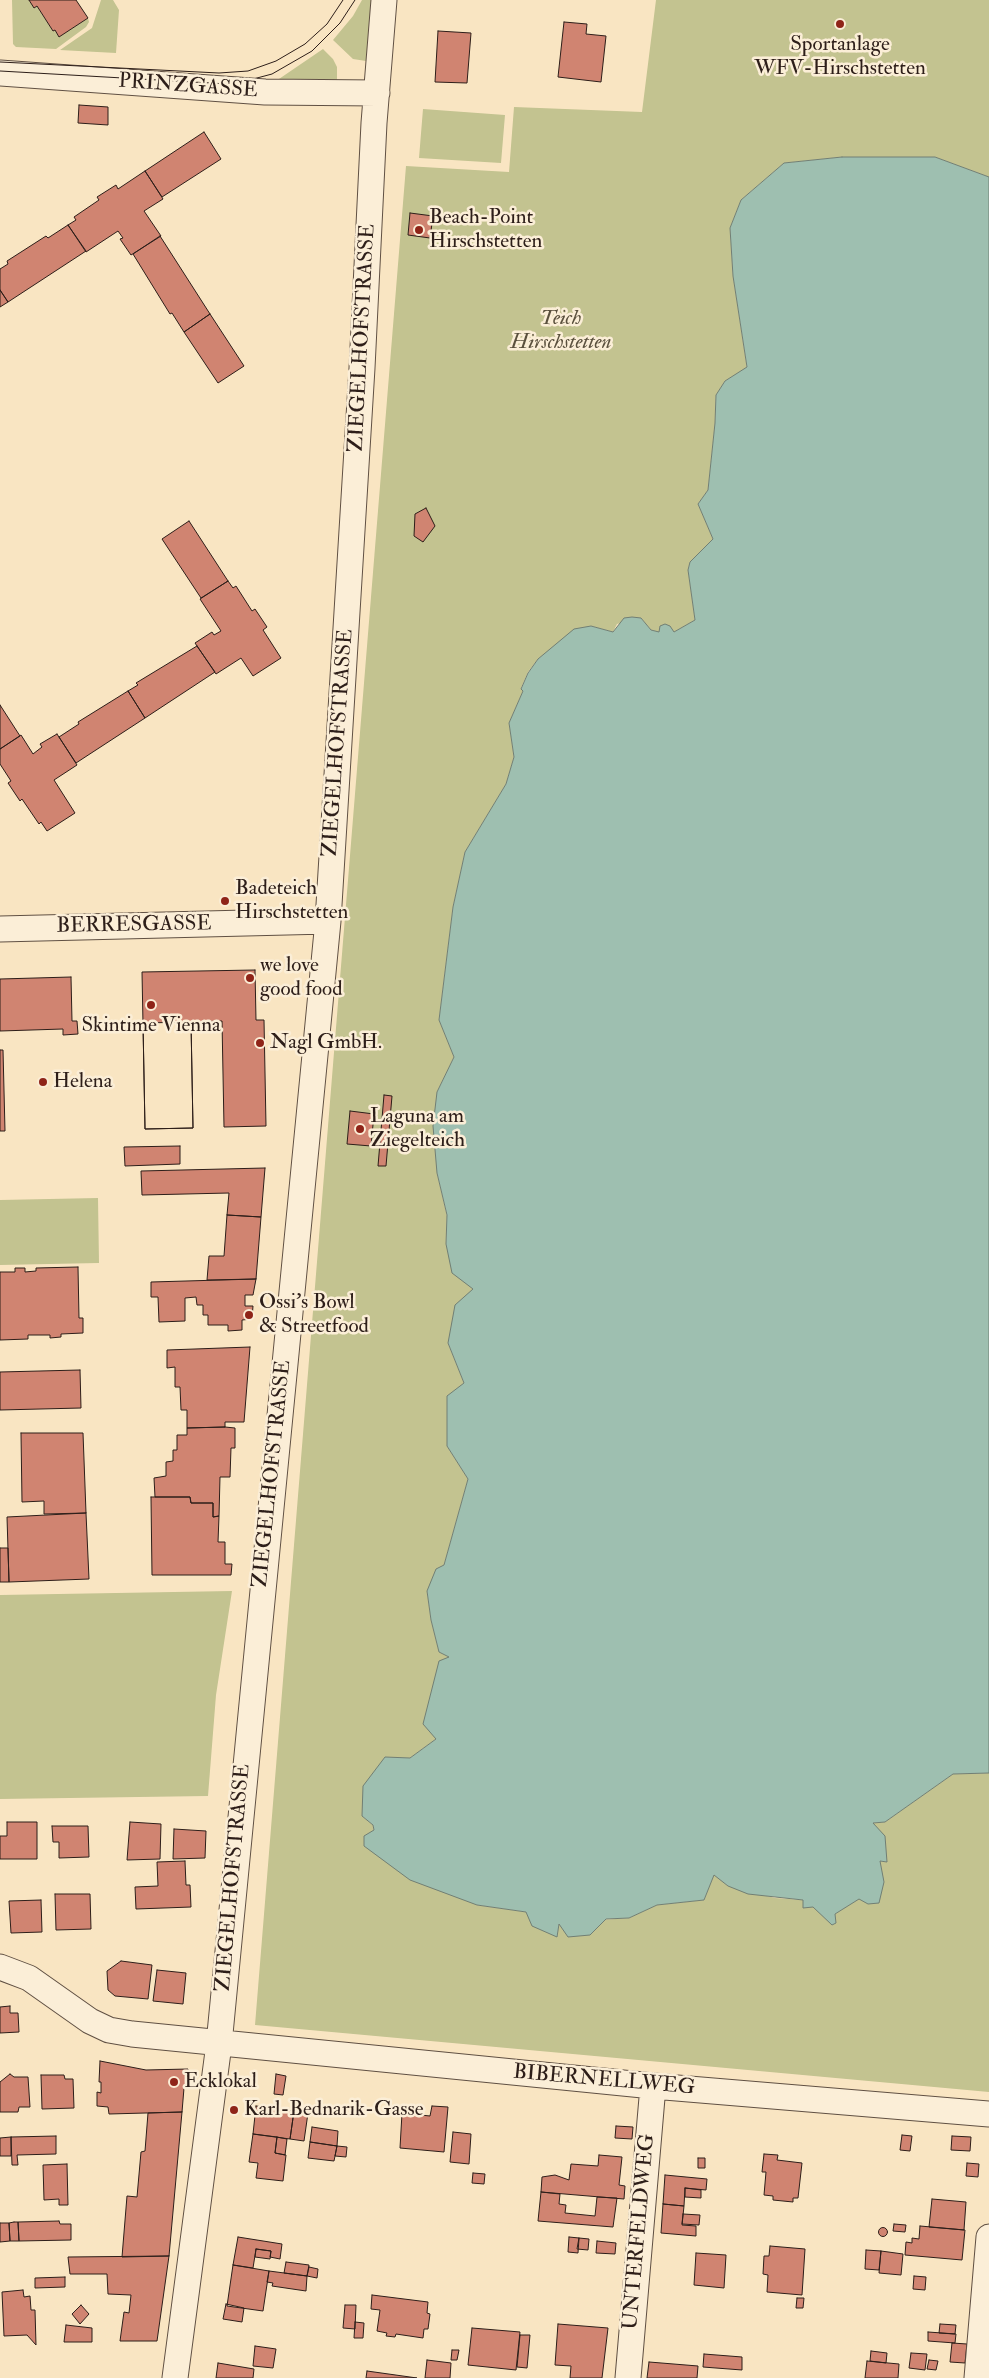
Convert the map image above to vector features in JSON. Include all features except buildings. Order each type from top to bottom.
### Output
[{"type":"street","name":"ZIEGELHOFSTRASSE","points":[[175,2378],[219,2044],[328,921],[384,0]]},
{"type":"street","name":"PRINZGASSE","points":[[0,73],[266,92],[377,93]]},
{"type":"street","name":"BERRESGASSE","points":[[0,930],[328,921]]},
{"type":"street","points":[[0,1967],[29,1978],[90,2021],[108,2030],[219,2044]]},
{"type":"street","name":"BIBERNELLWEG","points":[[219,2044],[652,2086],[989,2114]]},
{"type":"street","name":"UNTERFELDWEG","points":[[628,2378],[652,2086]]},
{"type":"street","points":[[977,2378],[989,2237]]},
{"type":"green space","points":[[12,0],[29,0],[34,8],[37,6],[59,37],[88,18],[89,22],[86,27],[56,49],[16,47],[13,44]]},
{"type":"green space","points":[[101,0],[113,0],[119,10],[116,53],[60,50],[92,28]]},
{"type":"green space","points":[[362,0],[373,0],[369,52],[366,61],[353,59],[333,40],[353,16]]},
{"type":"green space","name":"Teich Hirschstetten","points":[[656,0],[989,0],[989,177],[935,157],[842,157],[784,163],[741,200],[730,228],[733,276],[747,368],[725,381],[716,395],[708,490],[698,504],[713,539],[690,562],[688,570],[695,620],[674,632],[659,633],[651,630],[641,618],[617,624],[613,632],[591,626],[538,659],[528,672],[521,688],[523,691],[509,723],[514,757],[506,784],[465,852],[453,907],[439,1020],[454,1057],[437,1092],[437,1173],[447,1216],[446,1244],[473,1289],[448,1343],[464,1383],[447,1446],[468,1479],[444,1565],[427,1591],[431,1620],[439,1652],[450,1657],[436,1739],[410,1758],[362,1816],[373,1825],[374,1831],[477,1905],[526,1912],[557,1936],[559,1923],[629,1918],[657,1905],[704,1900],[714,1874],[728,1886],[775,1898],[803,1900],[813,1907],[835,1914],[884,1882],[880,1871],[880,1861],[887,1862],[872,1823],[885,1822],[953,1774],[989,1773],[989,2092],[255,2025],[406,166],[509,172],[514,107],[642,112]]},
{"type":"green space","points":[[323,49],[333,59],[337,67],[337,85],[276,81]]},
{"type":"green space","points":[[423,109],[505,115],[501,163],[419,158]]},
{"type":"green space","points":[[98,1198],[99,1263],[0,1265],[0,1200]]},
{"type":"green space","points":[[232,1591],[216,1695],[208,1796],[0,1799],[0,1595]]},
{"type":"shaded area","points":[[842,157],[935,157],[989,177],[989,1773],[953,1774],[885,1822],[873,1823],[885,1836],[887,1862],[880,1861],[884,1882],[879,1903],[868,1904],[859,1899],[835,1914],[836,1923],[832,1925],[813,1907],[803,1908],[803,1900],[748,1894],[728,1886],[714,1875],[704,1900],[657,1905],[629,1918],[606,1919],[590,1935],[568,1937],[559,1924],[557,1937],[532,1926],[526,1912],[477,1905],[410,1880],[364,1846],[364,1836],[374,1830],[373,1825],[362,1816],[363,1786],[385,1757],[410,1758],[436,1739],[423,1724],[439,1661],[449,1657],[439,1652],[431,1620],[427,1591],[436,1569],[444,1565],[468,1479],[447,1446],[447,1396],[464,1383],[448,1343],[455,1305],[473,1289],[452,1273],[446,1244],[447,1215],[437,1173],[433,1126],[437,1092],[454,1057],[439,1020],[453,907],[465,852],[506,784],[514,757],[509,723],[523,691],[521,689],[528,673],[538,659],[574,629],[591,626],[613,632],[624,618],[632,617],[641,618],[651,630],[659,632],[660,626],[665,624],[670,626],[674,632],[695,620],[688,570],[690,562],[713,539],[698,504],[708,490],[716,395],[725,381],[747,367],[733,276],[730,228],[741,200],[784,163]]},
{"type":"tram line","points":[[0,62],[219,73],[248,71],[276,61],[305,44],[327,24],[343,0]]},
{"type":"tram line","points":[[0,71],[228,84],[242,82],[272,74],[312,51],[340,23],[355,0]]},
{"type":"place","name":"Sportanlage WFV-Hirschstetten","points":[[840,24]]},
{"type":"place","name":"Beach-Point Hirschstetten","points":[[419,230]]},
{"type":"place","name":"Badeteich Hirschstetten","points":[[225,901]]},
{"type":"place","name":"we love good food","points":[[250,978]]},
{"type":"place","name":"Skintime Vienna","points":[[151,1005]]},
{"type":"place","name":"Nagl GmbH.","points":[[260,1043]]},
{"type":"place","name":"Helena","points":[[43,1082]]},
{"type":"place","name":"Laguna am Ziegelteich","points":[[360,1129]]},
{"type":"place","name":"Ossi's Bowl & Streetfood","points":[[249,1315]]},
{"type":"place","name":"Ecklokal","points":[[174,2082]]},
{"type":"place","name":"Karl-Bednarik-Gasse","points":[[234,2110]]}]
